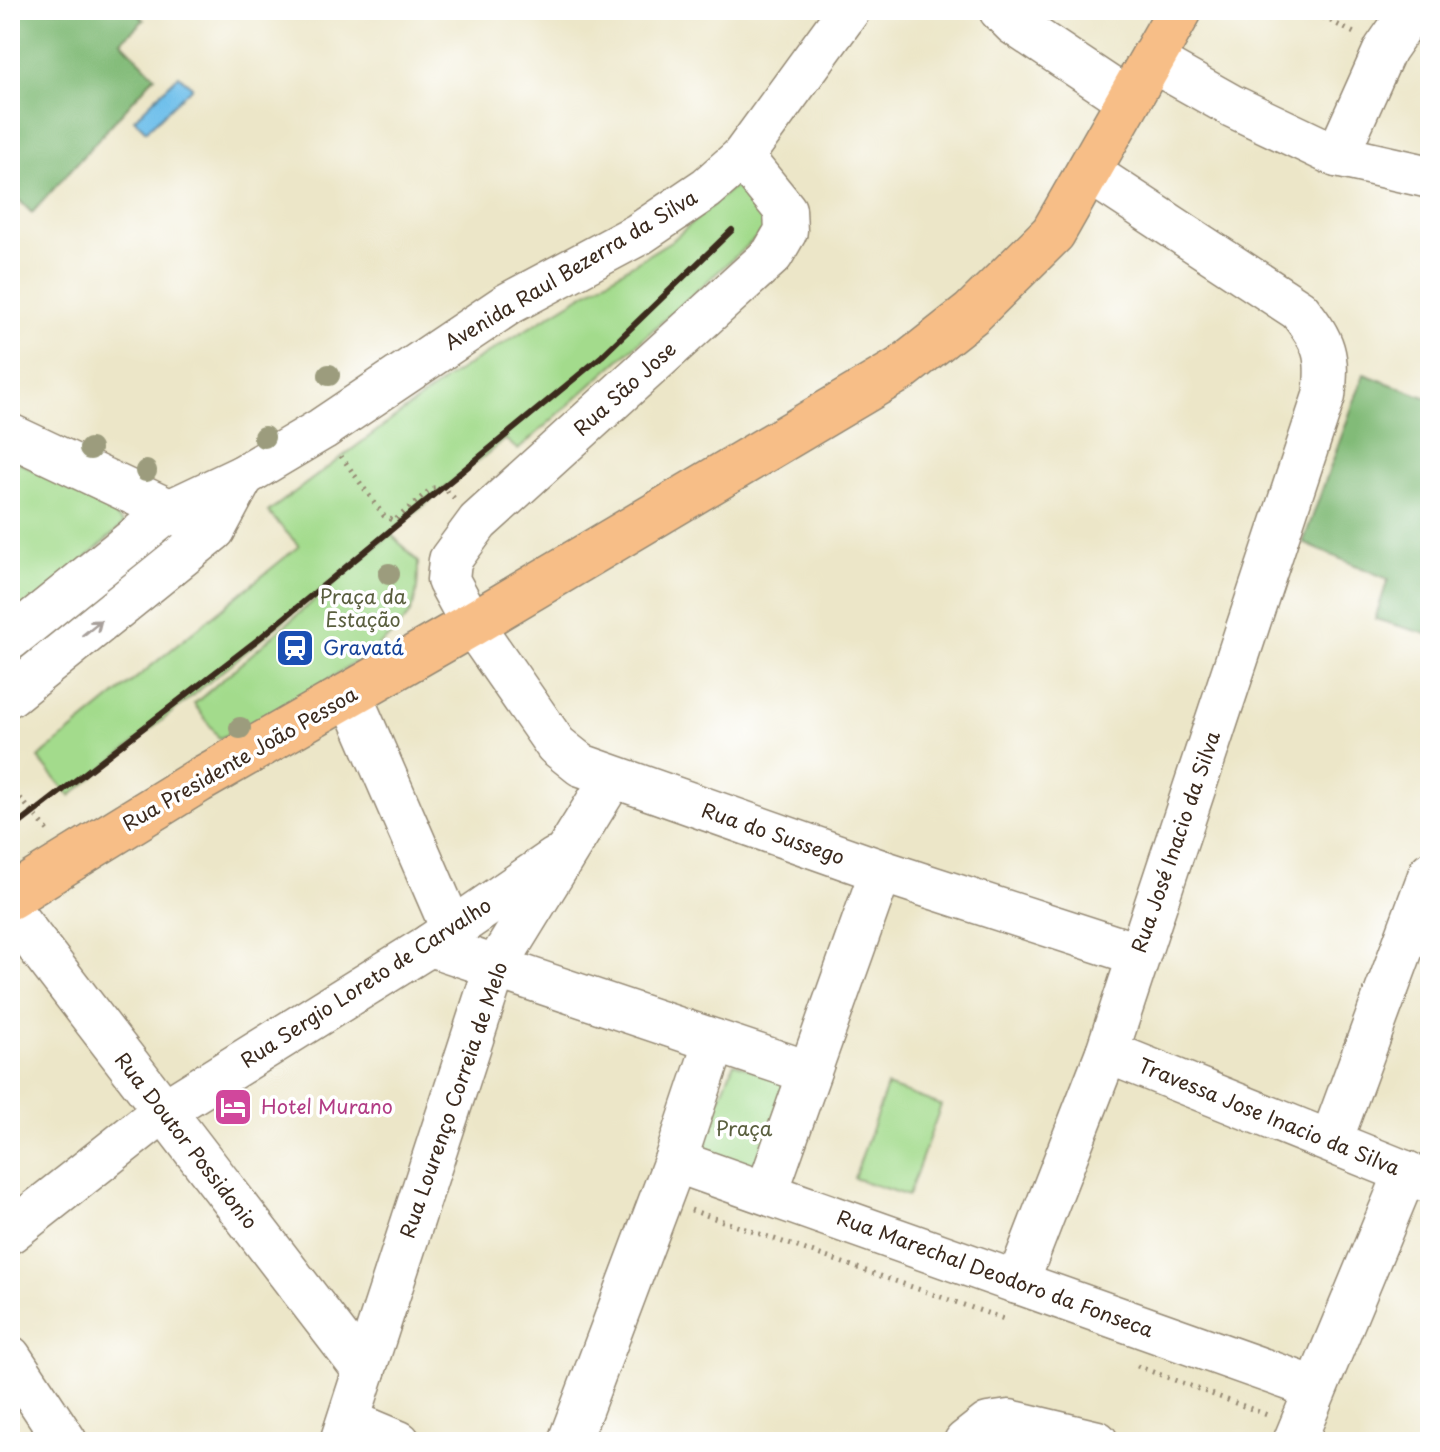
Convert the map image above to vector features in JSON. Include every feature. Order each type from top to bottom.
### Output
[{"type":"main road","name":"Rua Presidente João Pessoa","points":[[10,897],[198,781],[472,624],[901,369],[972,313],[1053,233],[1180,10]]},
{"type":"street","name":"Avenida Raul Bezerra da Silva","points":[[20,631],[169,511],[243,476],[322,429],[508,304],[639,234],[707,188],[742,157],[849,10]]},
{"type":"street","points":[[1000,10],[1014,24],[1128,100]]},
{"type":"street","points":[[1337,156],[1385,49],[1412,10]]},
{"type":"street","points":[[1152,61],[1232,106],[1337,156],[1430,177]]},
{"type":"street","name":"Rua São Jose","points":[[472,624],[448,580],[450,560],[478,522],[772,255],[786,231],[785,210],[742,157]]},
{"type":"street","name":"Rua José Inacio da Silva","points":[[1017,1303],[1107,1052],[1324,396],[1328,363],[1315,331],[1299,310],[1089,172]]},
{"type":"street","points":[[10,435],[214,530]]},
{"type":"street","points":[[10,695],[214,530],[243,476]]},
{"type":"street","name":"Rua do Sussego","points":[[472,624],[556,745],[581,765],[881,871],[1137,954]]},
{"type":"street","points":[[20,631],[59,655]]},
{"type":"street","points":[[350,694],[441,937],[495,968],[808,1072]]},
{"type":"street","name":"Rua Lourenço Correia de Melo","points":[[345,1431],[495,968],[612,778]]},
{"type":"street","name":"Rua Sergio Loreto de Carvalho","points":[[10,1232],[162,1112],[441,937],[569,850]]},
{"type":"street","points":[[767,1192],[881,871]]},
{"type":"street","points":[[1331,1141],[1430,873]]},
{"type":"street","name":"Rua Doutor Possidonio","points":[[10,910],[162,1112],[364,1371]]},
{"type":"street","points":[[569,1442],[675,1161],[715,1041]]},
{"type":"street","name":"Travessa Jose Inacio da Silva","points":[[1107,1052],[1418,1177]]},
{"type":"street","name":"Rua Marechal Deodoro da Fonseca","points":[[675,1161],[767,1192],[1017,1303],[1315,1388]]},
{"type":"street","points":[[1297,1434],[1315,1388],[1418,1177]]},
{"type":"street","points":[[10,1357],[66,1442]]},
{"type":"street","points":[[965,1442],[988,1424],[1009,1421],[1041,1436],[1097,1442]]},
{"type":"street","points":[[345,1431],[399,1442]]},
{"type":"path","points":[[1309,10],[1385,49]]},
{"type":"path","points":[[322,429],[384,516],[394,521],[432,488],[443,487],[478,522]]},
{"type":"path","points":[[10,786],[44,825]]},
{"type":"path","name":"Rua Marechal Deodoro da Fonseca","points":[[660,1199],[1017,1303]]},
{"type":"path","name":"Rua Marechal Deodoro da Fonseca","points":[[1129,1363],[1297,1434]]},
{"type":"green space","points":[[10,10],[134,10],[144,20],[121,41],[155,76],[32,213],[10,191]]},
{"type":"green space","points":[[741,180],[758,194],[766,229],[518,450],[505,439],[70,796],[38,758],[299,546],[268,512],[452,375],[674,239]]},
{"type":"green space","points":[[1364,374],[1430,399],[1430,635],[1375,619],[1388,579],[1303,543]]},
{"type":"green space","points":[[10,457],[111,512],[124,524],[10,626]]},
{"type":"green space","name":"Praça da Estação","points":[[391,534],[418,562],[416,597],[408,616],[378,646],[332,677],[244,730],[219,738],[194,704]]},
{"type":"green space","name":"Praça","points":[[734,1063],[796,1085],[764,1177],[696,1157]]},
{"type":"green space","points":[[887,1086],[941,1105],[908,1196],[854,1178]]},
{"type":"water","points":[[179,75],[192,87],[146,131],[134,119]]},
{"type":"railway","points":[[10,831],[261,637],[602,356],[732,230]]},
{"type":"place","name":"Gravatá","points":[[295,648]]},
{"type":"place","name":"Hotel Murano","points":[[233,1107]]}]
